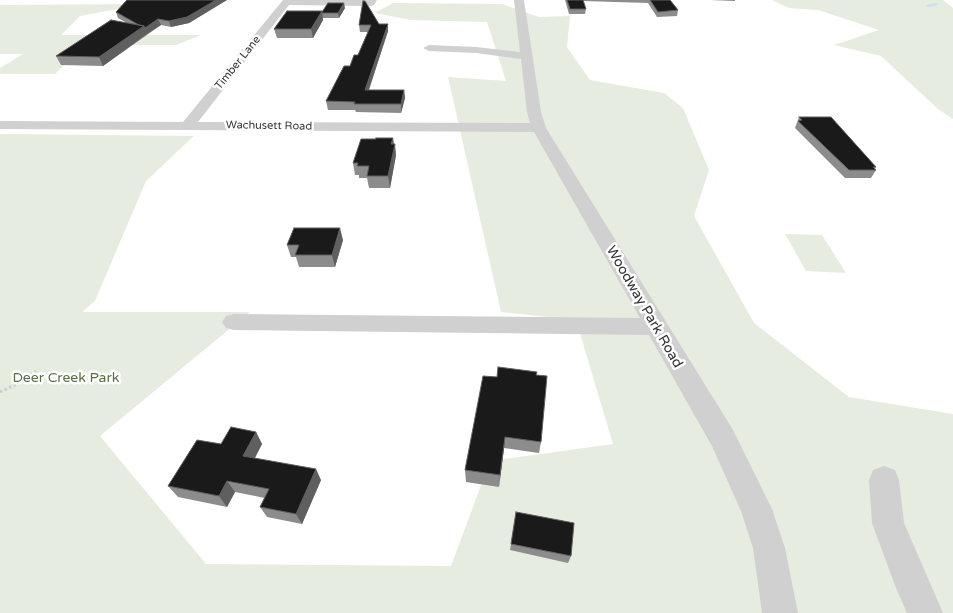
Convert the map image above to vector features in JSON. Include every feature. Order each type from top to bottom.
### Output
[{"type":"street","name":"Woodway Park Road","points":[[518,0],[534,112],[539,128],[723,439],[756,509],[769,548],[780,613]]},
{"type":"street","points":[[287,1],[372,2]]},
{"type":"street","name":"Timber Lane","points":[[188,125],[287,1]]},
{"type":"street","points":[[429,48],[476,50],[527,56]]},
{"type":"street","name":"Wachusett Road","points":[[0,126],[188,125],[539,128]]},
{"type":"street","points":[[234,322],[656,327]]},
{"type":"street","points":[[884,480],[888,523],[913,588],[925,613]]},
{"type":"path","points":[[0,392],[21,382],[36,371]]},
{"type":"green space","points":[[772,0],[943,0],[953,8],[953,119],[938,109],[881,56],[834,45],[879,30],[818,10],[789,8]]},
{"type":"green space","name":"Deer Creek Park","points":[[393,3],[502,4],[539,17],[570,16],[567,47],[590,80],[664,93],[683,108],[709,170],[694,216],[754,323],[849,397],[953,414],[953,613],[0,613],[0,134],[194,136],[146,181],[95,301],[82,312],[250,312],[100,436],[206,564],[451,566],[490,461],[613,444],[576,320],[501,312],[448,77],[506,81],[487,22],[411,20],[375,13]]},
{"type":"green space","points":[[144,4],[80,16],[61,35],[201,35],[176,45],[85,45],[55,74],[0,74],[0,68],[23,54],[0,54],[0,5]]},
{"type":"green space","points":[[785,234],[822,235],[846,273],[806,271]]},
{"type":"building","points":[[127,0],[216,0],[187,17],[169,21],[158,19],[145,28],[116,12]]},
{"type":"building","points":[[567,0],[583,0],[586,9],[570,9]]},
{"type":"building","points":[[650,0],[670,0],[678,10],[658,12]]},
{"type":"building","points":[[363,1],[365,1],[379,24],[388,24],[365,90],[404,90],[401,104],[354,104],[355,102],[326,101],[344,66],[350,66],[354,55],[358,55],[371,25],[359,25]]},
{"type":"building","points":[[328,3],[344,3],[338,13],[322,13]]},
{"type":"building","points":[[287,11],[322,11],[311,29],[274,29]]},
{"type":"building","points":[[111,20],[144,26],[99,57],[56,56]]},
{"type":"building","points":[[799,117],[831,117],[876,167],[873,167],[876,170],[849,170],[798,121],[802,120]]},
{"type":"building","points":[[393,138],[391,144],[395,144],[388,176],[367,176],[369,166],[357,166],[358,163],[353,163],[361,139]]},
{"type":"building","points":[[294,228],[340,228],[332,255],[295,255],[299,245],[287,245]]},
{"type":"building","points":[[498,367],[537,372],[536,375],[547,376],[541,442],[505,437],[500,475],[465,470],[483,376],[497,377]]},
{"type":"building","points":[[231,427],[256,432],[243,456],[316,469],[296,514],[260,507],[269,489],[227,481],[219,496],[168,486],[197,440],[221,444]]},
{"type":"building","points":[[516,512],[574,523],[571,556],[511,544]]},
{"type":"waterway","points":[[927,6],[937,4]]}]
